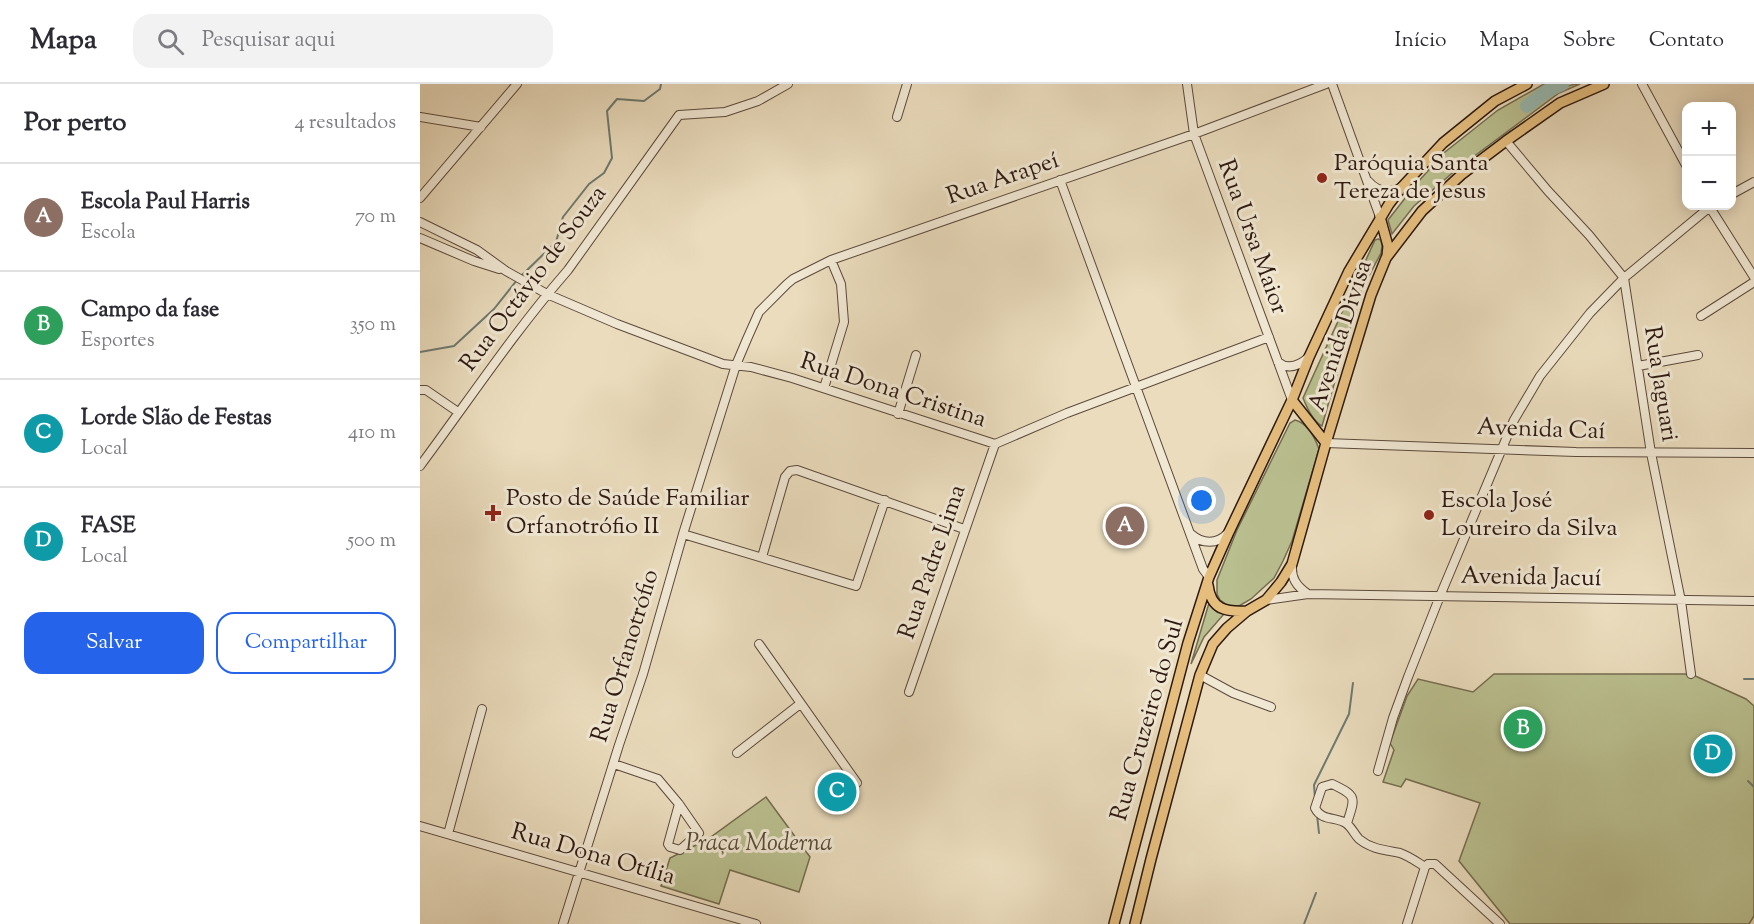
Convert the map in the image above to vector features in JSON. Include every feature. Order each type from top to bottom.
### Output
[{"type":"main road","name":"Avenida Divisa","points":[[1209,577],[1292,400],[1309,357],[1349,271],[1380,217],[1402,187],[1443,143],[1494,98],[1527,84]]},
{"type":"main road","name":"Avenida Divisa","points":[[1247,611],[1266,600],[1292,564],[1371,295],[1386,258],[1422,211],[1461,175],[1560,103],[1604,84]]},
{"type":"main road","points":[[1380,217],[1388,246],[1386,258]]},
{"type":"main road","points":[[1292,400],[1326,442]]},
{"type":"main road","points":[[1209,577],[1209,594],[1213,602],[1227,611],[1247,611]]},
{"type":"main road","name":"Rua Cruzeiro do Sul","points":[[1114,924],[1188,643],[1209,577]]},
{"type":"main road","name":"Rua Cruzeiro do Sul","points":[[1135,924],[1200,675],[1214,644],[1227,628],[1247,611]]},
{"type":"street","points":[[420,198],[517,84]]},
{"type":"street","name":"Rua Octávio de Souza","points":[[420,466],[547,294],[568,270],[679,115],[725,112],[758,101],[788,84]]},
{"type":"street","points":[[897,117],[908,84]]},
{"type":"street","name":"Rua Ursa Maior","points":[[1188,84],[1194,134],[1292,400]]},
{"type":"street","name":"Rua Arapeí","points":[[736,365],[759,312],[793,279],[831,260],[1194,134],[1326,84]]},
{"type":"street","points":[[1332,84],[1380,217]]},
{"type":"street","points":[[1642,84],[1682,158]]},
{"type":"street","points":[[420,117],[481,127]]},
{"type":"street","points":[[1506,141],[1624,278]]},
{"type":"street","points":[[1365,177],[1377,189],[1392,191],[1402,187]]},
{"type":"street","points":[[1060,180],[1188,530],[1203,569],[1209,577]]},
{"type":"street","points":[[1736,191],[1754,182]]},
{"type":"street","points":[[1378,771],[1406,683],[1514,420],[1540,376],[1590,312],[1624,278],[1705,210]]},
{"type":"street","points":[[1712,210],[1754,277]]},
{"type":"street","points":[[420,222],[477,250],[506,271]]},
{"type":"street","points":[[420,238],[474,261],[506,271]]},
{"type":"street","points":[[824,388],[844,322],[841,284],[831,260]]},
{"type":"street","name":"Rua Dona Cristina","points":[[506,271],[547,294],[617,324],[723,364],[751,367],[824,388],[994,444],[1067,413],[1269,338]]},
{"type":"street","name":"Rua Jaguari","points":[[1624,278],[1651,453],[1681,601],[1691,674]]},
{"type":"street","points":[[1701,316],[1754,282]]},
{"type":"street","points":[[898,414],[916,355]]},
{"type":"street","points":[[1638,366],[1698,355]]},
{"type":"street","points":[[1277,361],[1283,366],[1296,366],[1309,357]]},
{"type":"street","name":"Rua Orfanotrófio","points":[[563,924],[643,674],[683,534],[736,365]]},
{"type":"street","points":[[420,390],[426,390],[458,412]]},
{"type":"street","name":"Avenida Caí","points":[[1326,442],[1651,453],[1754,453]]},
{"type":"street","name":"Rua Padre Lima","points":[[909,692],[994,444]]},
{"type":"street","points":[[762,557],[785,477],[790,471],[797,470],[964,529]]},
{"type":"street","points":[[683,534],[856,586],[885,500]]},
{"type":"street","points":[[1188,530],[1200,540],[1208,542],[1224,538],[1229,532]]},
{"type":"street","points":[[1292,564],[1292,577],[1300,589],[1308,594]]},
{"type":"street","name":"Avenida Jacuí","points":[[1266,600],[1308,594],[1754,601]]},
{"type":"street","points":[[759,644],[857,783]]},
{"type":"street","points":[[1200,675],[1233,693],[1271,707]]},
{"type":"street","points":[[737,753],[800,704]]},
{"type":"street","points":[[448,834],[482,710]]},
{"type":"street","points":[[614,764],[658,779],[679,804],[699,833],[680,850],[668,844],[679,804]]},
{"type":"street","points":[[1347,823],[1354,803],[1352,796],[1332,784],[1322,787],[1315,808],[1323,817],[1347,823],[1366,843],[1381,850],[1411,858],[1425,867]]},
{"type":"street","name":"Rua Dona Otília","points":[[420,826],[756,924]]},
{"type":"street","points":[[1407,924],[1425,867],[1428,864],[1435,864],[1500,924]]},
{"type":"green space","points":[[1544,84],[1553,84],[1523,104],[1528,109],[1559,89],[1580,84],[1559,93],[1457,169],[1414,206],[1392,234],[1388,220],[1445,152],[1498,110]]},
{"type":"green space","points":[[1375,240],[1381,240],[1381,253],[1361,291],[1322,426],[1313,418],[1303,398]]},
{"type":"green space","points":[[1295,420],[1307,428],[1319,449],[1292,541],[1274,578],[1251,599],[1233,607],[1220,600],[1217,594],[1217,580],[1237,530],[1290,423]]},
{"type":"green space","points":[[1209,603],[1217,612],[1224,614],[1204,637],[1191,664]]},
{"type":"green space","points":[[1494,674],[1691,674],[1746,699],[1754,706],[1754,916],[1749,924],[1510,924],[1459,861],[1480,803],[1406,779],[1401,787],[1383,782],[1394,750],[1390,743],[1407,696],[1418,679],[1473,692]]},
{"type":"green space","name":"Praça Moderna","points":[[766,797],[810,857],[799,892],[730,870],[719,904],[661,886],[670,858],[708,839]]},
{"type":"waterway","points":[[521,276],[556,242],[563,217],[589,184],[604,173],[612,158],[607,111],[617,99],[644,101],[660,89],[661,84]]},
{"type":"waterway","points":[[1527,106],[1547,91],[1562,84]]},
{"type":"waterway","points":[[420,352],[454,346],[494,309],[517,280]]},
{"type":"waterway","points":[[1744,679],[1754,679]]},
{"type":"waterway","points":[[1315,798],[1314,785],[1349,714],[1353,683]]},
{"type":"waterway","points":[[1748,781],[1754,787]]},
{"type":"waterway","points":[[1317,815],[1319,833]]},
{"type":"waterway","points":[[1304,924],[1316,893]]},
{"type":"place","name":"Paróquia Santa Tereza de Jesus","points":[[1322,178]]},
{"type":"place","name":"Posto de Saúde Familiar Orfanotrófio II","points":[[493,513]]},
{"type":"place","name":"Escola José Loureiro da Silva","points":[[1429,515]]},
{"type":"place","name":"Escola Paul Harris","points":[[1125,526]]},
{"type":"place","name":"Campo da fase","points":[[1523,729]]},
{"type":"place","name":"FASE","points":[[1713,754]]},
{"type":"place","name":"Lorde Slão de Festas","points":[[837,792]]}]
